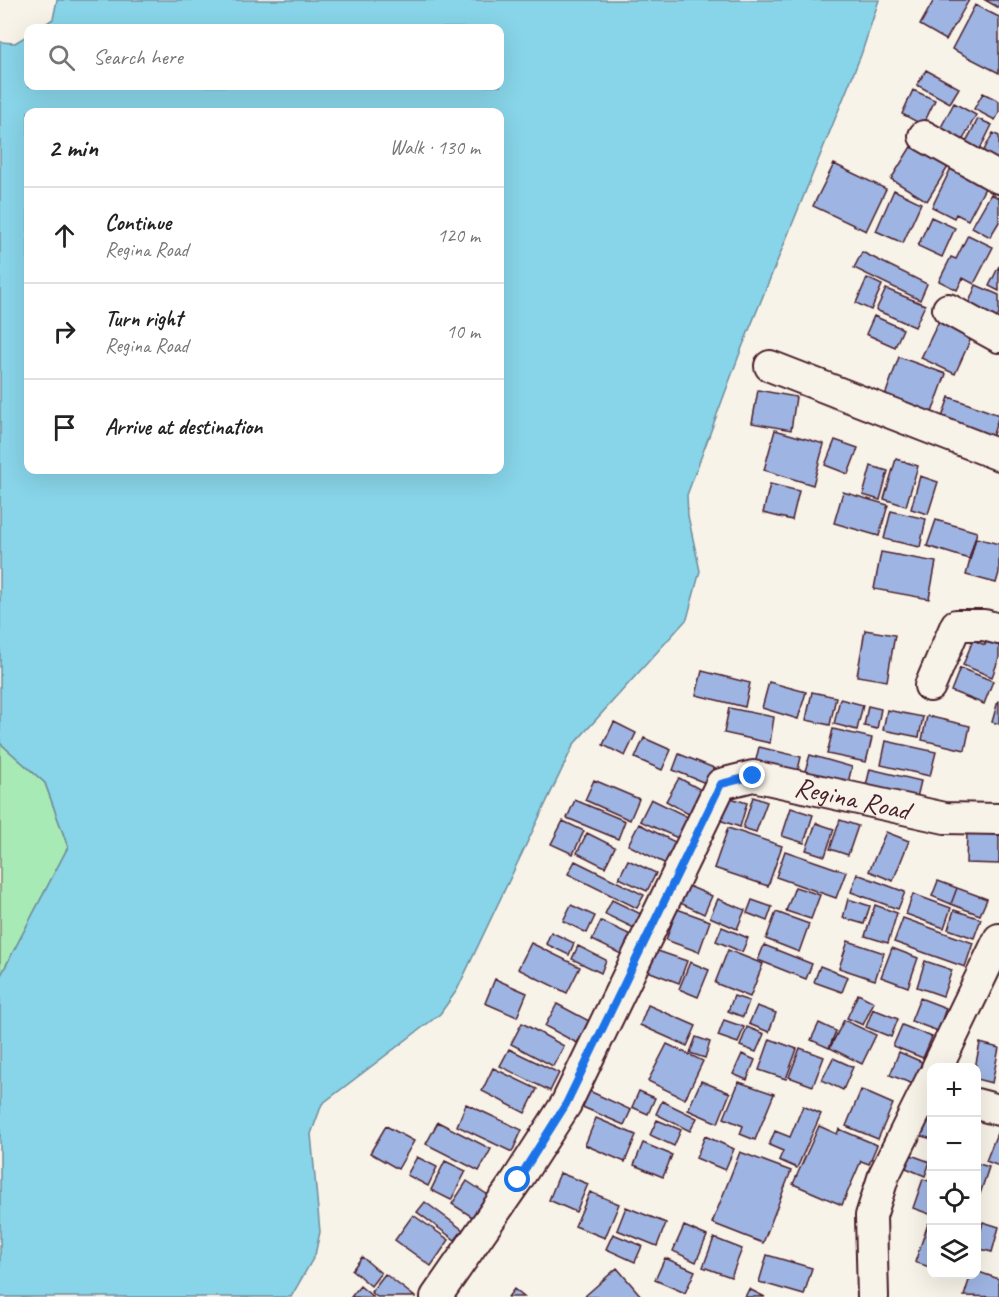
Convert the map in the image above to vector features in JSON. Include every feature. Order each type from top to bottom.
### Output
[{"type":"street","points":[[924,136],[999,178]]},
{"type":"street","points":[[948,309],[999,337]]},
{"type":"street","points":[[770,366],[999,455]]},
{"type":"street","points":[[930,686],[956,625],[984,625],[999,629]]},
{"type":"street","name":"Regina Road","points":[[436,1297],[518,1180],[566,1104],[721,784],[753,776],[945,818],[999,819]]},
{"type":"street","points":[[940,1063],[999,939]]},
{"type":"street","points":[[873,1297],[871,1216],[884,1175],[927,1090]]},
{"type":"street","points":[[981,1105],[999,1110]]},
{"type":"green space","points":[[0,743],[45,783],[68,847],[0,977]]},
{"type":"water","points":[[57,0],[879,0],[861,55],[741,350],[687,495],[688,516],[700,571],[687,619],[574,744],[457,990],[440,1014],[322,1104],[311,1134],[320,1232],[315,1255],[291,1297],[0,1297],[0,977],[68,847],[45,783],[0,743],[0,42],[15,43],[24,37],[24,90],[504,90],[504,24],[45,24],[53,19]]},
{"type":"building","points":[[934,0],[969,0],[946,40],[920,25]]},
{"type":"building","points":[[985,0],[999,0],[999,8]]},
{"type":"building","points":[[975,5],[999,17],[999,73],[952,49]]},
{"type":"building","points":[[926,70],[959,88],[950,103],[917,85]]},
{"type":"building","points":[[913,90],[935,100],[923,125],[902,114]]},
{"type":"building","points":[[983,93],[999,101],[999,113],[995,120],[974,109]]},
{"type":"building","points":[[954,103],[976,115],[961,143],[939,131]]},
{"type":"building","points":[[978,119],[992,125],[979,151],[965,144]]},
{"type":"building","points":[[993,133],[999,136],[999,163],[982,154]]},
{"type":"building","points":[[912,145],[948,167],[927,201],[891,179]]},
{"type":"building","points":[[954,162],[976,173],[972,181],[985,188],[968,220],[956,214],[954,218],[932,207]]},
{"type":"building","points":[[834,164],[886,189],[866,231],[813,206]]},
{"type":"building","points":[[894,190],[921,203],[903,243],[876,231]]},
{"type":"building","points":[[991,194],[999,198],[999,222],[990,237],[972,227]]},
{"type":"building","points":[[931,217],[955,228],[942,257],[918,246]]},
{"type":"building","points":[[968,235],[993,247],[974,284],[963,278],[957,290],[939,281],[951,257],[956,259]]},
{"type":"building","points":[[862,252],[927,284],[920,300],[854,268]]},
{"type":"building","points":[[999,266],[999,291],[989,286]]},
{"type":"building","points":[[867,278],[882,285],[871,310],[856,303]]},
{"type":"building","points":[[976,285],[999,295],[999,314],[995,322],[966,310]]},
{"type":"building","points":[[886,289],[925,305],[915,327],[876,310]]},
{"type":"building","points":[[874,316],[903,329],[895,347],[866,334]]},
{"type":"building","points":[[940,319],[973,334],[955,374],[921,358]]},
{"type":"building","points":[[899,357],[946,374],[930,418],[883,401]]},
{"type":"building","points":[[758,390],[796,397],[791,430],[752,423]]},
{"type":"building","points":[[949,397],[999,415],[991,441],[940,423]]},
{"type":"building","points":[[775,430],[824,444],[813,485],[764,470]]},
{"type":"building","points":[[835,440],[858,448],[848,474],[825,465]]},
{"type":"building","points":[[896,459],[918,466],[906,506],[884,499]]},
{"type":"building","points":[[871,466],[888,471],[880,500],[863,495]]},
{"type":"building","points":[[920,476],[938,482],[928,514],[911,509]]},
{"type":"building","points":[[770,484],[799,491],[792,520],[763,513]]},
{"type":"building","points":[[843,492],[888,505],[879,536],[834,523]]},
{"type":"building","points":[[891,511],[926,519],[920,547],[884,539]]},
{"type":"building","points":[[936,520],[977,532],[969,559],[927,546]]},
{"type":"building","points":[[976,538],[999,544],[999,573],[996,583],[966,575]]},
{"type":"building","points":[[881,552],[936,562],[929,599],[874,589]]},
{"type":"building","points":[[865,630],[895,635],[887,681],[857,676]]},
{"type":"building","points":[[989,635],[999,639],[999,658],[992,677],[963,665],[973,640],[985,645]]},
{"type":"building","points":[[960,668],[993,681],[984,704],[951,691]]},
{"type":"building","points":[[702,671],[750,683],[745,707],[696,695]]},
{"type":"building","points":[[769,682],[806,692],[798,719],[762,708]]},
{"type":"building","points":[[812,692],[836,697],[830,725],[806,720]]},
{"type":"building","points":[[840,699],[863,705],[857,730],[834,724]]},
{"type":"building","points":[[999,701],[999,724],[992,722]]},
{"type":"building","points":[[868,706],[881,709],[877,729],[864,726]]},
{"type":"building","points":[[729,708],[774,717],[770,743],[724,733]]},
{"type":"building","points":[[887,710],[923,717],[919,737],[883,730]]},
{"type":"building","points":[[927,716],[970,726],[965,750],[922,740]]},
{"type":"building","points":[[614,722],[636,733],[625,756],[603,745]]},
{"type":"building","points":[[833,729],[872,738],[866,762],[827,754]]},
{"type":"building","points":[[644,738],[671,750],[662,770],[635,758]]},
{"type":"building","points":[[886,741],[936,752],[930,776],[881,765]]},
{"type":"building","points":[[759,747],[801,757],[797,774],[755,764]]},
{"type":"building","points":[[679,754],[714,768],[708,784],[673,770]]},
{"type":"building","points":[[810,755],[852,767],[847,786],[804,774]]},
{"type":"building","points":[[870,769],[921,781],[915,806],[864,794]]},
{"type":"building","points":[[679,778],[705,792],[692,816],[666,801]]},
{"type":"building","points":[[594,780],[639,799],[630,820],[585,800]]},
{"type":"building","points":[[727,797],[747,803],[740,827],[719,820]]},
{"type":"building","points":[[753,797],[767,802],[756,832],[743,828]]},
{"type":"building","points":[[651,799],[690,818],[680,839],[640,821]]},
{"type":"building","points":[[575,800],[625,821],[618,839],[567,818]]},
{"type":"building","points":[[791,808],[813,815],[804,843],[782,836]]},
{"type":"building","points":[[840,820],[858,826],[848,855],[830,849]]},
{"type":"building","points":[[563,821],[584,831],[573,854],[551,844]]},
{"type":"building","points":[[816,823],[834,829],[825,856],[806,850]]},
{"type":"building","points":[[639,824],[679,844],[668,865],[628,845]]},
{"type":"building","points":[[728,828],[782,846],[768,886],[714,868]]},
{"type":"building","points":[[886,832],[909,841],[893,881],[869,871]]},
{"type":"building","points":[[587,833],[615,847],[605,867],[577,853]]},
{"type":"building","points":[[967,833],[999,835],[999,864],[966,863]]},
{"type":"building","points":[[785,851],[846,872],[836,898],[776,877]]},
{"type":"building","points":[[628,860],[656,873],[647,891],[619,878]]},
{"type":"building","points":[[575,861],[644,895],[637,908],[568,874]]},
{"type":"building","points":[[857,874],[905,892],[898,909],[851,892]]},
{"type":"building","points":[[938,881],[957,888],[951,904],[932,896]]},
{"type":"building","points":[[686,885],[712,896],[704,914],[678,902]]},
{"type":"building","points":[[795,887],[820,895],[811,919],[786,911]]},
{"type":"building","points":[[957,888],[987,899],[980,915],[951,904]]},
{"type":"building","points":[[913,894],[951,908],[944,928],[906,914]]},
{"type":"building","points":[[718,899],[745,910],[737,929],[710,917]]},
{"type":"building","points":[[848,899],[870,906],[864,924],[843,918]]},
{"type":"building","points":[[612,900],[643,915],[636,929],[605,914]]},
{"type":"building","points":[[752,900],[772,907],[767,921],[747,913]]},
{"type":"building","points":[[571,905],[595,916],[587,933],[563,921]]},
{"type":"building","points":[[875,905],[897,913],[888,943],[865,936]]},
{"type":"building","points":[[677,909],[710,921],[699,952],[666,940]]},
{"type":"building","points":[[954,910],[981,919],[974,938],[948,929]]},
{"type":"building","points":[[776,912],[809,924],[799,952],[766,939]]},
{"type":"building","points":[[903,918],[973,943],[965,967],[894,942]]},
{"type":"building","points":[[601,921],[631,935],[621,954],[592,940]]},
{"type":"building","points":[[722,927],[748,938],[742,952],[716,941]]},
{"type":"building","points":[[551,932],[574,943],[569,955],[546,944]]},
{"type":"building","points":[[848,941],[884,953],[875,980],[839,968]]},
{"type":"building","points":[[531,943],[580,967],[567,993],[518,969]]},
{"type":"building","points":[[764,945],[812,964],[806,979],[758,960]]},
{"type":"building","points":[[578,946],[606,960],[601,973],[572,959]]},
{"type":"building","points":[[892,948],[918,958],[908,987],[881,977]]},
{"type":"building","points":[[652,949],[687,961],[679,983],[645,970]]},
{"type":"building","points":[[728,950],[763,964],[750,997],[715,983]]},
{"type":"building","points":[[925,961],[952,970],[943,996],[917,987]]},
{"type":"building","points":[[690,962],[709,970],[698,997],[679,989]]},
{"type":"building","points":[[820,966],[848,977],[842,992],[814,982]]},
{"type":"building","points":[[495,979],[527,993],[517,1017],[485,1003]]},
{"type":"building","points":[[858,994],[874,1002],[863,1025],[847,1018]]},
{"type":"building","points":[[734,996],[749,1001],[743,1017],[728,1011]]},
{"type":"building","points":[[920,998],[946,1008],[938,1031],[911,1021]]},
{"type":"building","points":[[557,1004],[589,1021],[577,1043],[545,1026]]},
{"type":"building","points":[[648,1005],[696,1026],[687,1046],[640,1025]]},
{"type":"building","points":[[757,1006],[776,1013],[769,1032],[749,1024]]},
{"type":"building","points":[[873,1009],[898,1019],[891,1037],[866,1027]]},
{"type":"building","points":[[724,1020],[744,1027],[738,1043],[718,1036]]},
{"type":"building","points":[[844,1020],[876,1035],[862,1064],[830,1048]]},
{"type":"building","points":[[522,1023],[564,1046],[553,1066],[511,1044]]},
{"type":"building","points":[[819,1023],[836,1031],[829,1048],[811,1040]]},
{"type":"building","points":[[902,1025],[932,1037],[923,1058],[893,1046]]},
{"type":"building","points":[[747,1027],[764,1034],[756,1052],[740,1046]]},
{"type":"building","points":[[696,1037],[710,1042],[705,1058],[690,1053]]},
{"type":"building","points":[[770,1039],[797,1049],[786,1079],[759,1070]]},
{"type":"building","points":[[980,1043],[999,1048],[992,1083],[981,1080],[981,1063],[976,1063]]},
{"type":"building","points":[[667,1044],[703,1061],[685,1099],[648,1081]]},
{"type":"building","points":[[800,1048],[824,1057],[813,1086],[789,1077]]},
{"type":"building","points":[[509,1049],[559,1073],[550,1091],[500,1066]]},
{"type":"building","points":[[899,1052],[922,1062],[913,1084],[890,1075]]},
{"type":"building","points":[[742,1054],[755,1060],[747,1080],[733,1074]]},
{"type":"building","points":[[833,1058],[853,1067],[843,1090],[822,1080]]},
{"type":"building","points":[[493,1068],[537,1089],[525,1113],[482,1091]]},
{"type":"building","points":[[701,1081],[730,1093],[718,1123],[688,1110]]},
{"type":"building","points":[[739,1082],[774,1094],[755,1140],[740,1134],[743,1126],[724,1118]]},
{"type":"building","points":[[585,1089],[631,1110],[624,1125],[578,1105]]},
{"type":"building","points":[[861,1090],[893,1104],[878,1139],[846,1126]]},
{"type":"building","points":[[639,1091],[655,1098],[648,1114],[632,1107]]},
{"type":"building","points":[[662,1101],[697,1118],[690,1131],[656,1114]]},
{"type":"building","points":[[466,1104],[522,1130],[512,1152],[457,1126]]},
{"type":"building","points":[[803,1106],[821,1114],[797,1168],[779,1160],[783,1151],[769,1145],[775,1131],[790,1137]]},
{"type":"building","points":[[927,1113],[927,1138],[918,1135]]},
{"type":"building","points":[[596,1118],[636,1135],[625,1162],[585,1145]]},
{"type":"building","points":[[657,1120],[681,1130],[674,1146],[650,1135]]},
{"type":"building","points":[[438,1122],[491,1149],[479,1171],[426,1144]]},
{"type":"building","points":[[386,1126],[414,1141],[398,1169],[370,1153]]},
{"type":"building","points":[[819,1126],[837,1134],[839,1129],[877,1145],[869,1164],[861,1161],[842,1205],[793,1184]]},
{"type":"building","points":[[999,1128],[999,1166],[986,1161]]},
{"type":"building","points":[[705,1136],[734,1149],[725,1170],[696,1158]]},
{"type":"building","points":[[643,1143],[672,1155],[663,1177],[634,1165]]},
{"type":"building","points":[[740,1152],[791,1171],[763,1243],[712,1223]]},
{"type":"building","points":[[911,1155],[927,1161],[925,1176],[906,1168]]},
{"type":"building","points":[[417,1157],[437,1167],[428,1186],[407,1175]]},
{"type":"building","points":[[445,1161],[466,1171],[451,1200],[431,1190]]},
{"type":"building","points":[[981,1165],[989,1167],[981,1191]]},
{"type":"building","points":[[560,1173],[588,1184],[576,1212],[549,1200]]},
{"type":"building","points":[[923,1179],[927,1180],[927,1213],[913,1208]]},
{"type":"building","points":[[467,1181],[491,1197],[477,1220],[452,1204]]},
{"type":"building","points":[[590,1192],[619,1204],[605,1238],[575,1226]]},
{"type":"building","points":[[425,1202],[463,1230],[455,1240],[417,1212]]},
{"type":"building","points":[[626,1207],[666,1223],[657,1246],[617,1230]]},
{"type":"building","points":[[413,1215],[449,1240],[431,1266],[395,1240]]},
{"type":"building","points":[[983,1222],[999,1227],[992,1252],[981,1249]]},
{"type":"building","points":[[684,1226],[707,1236],[696,1262],[673,1251]]},
{"type":"building","points":[[927,1227],[927,1266],[915,1262]]},
{"type":"building","points":[[613,1234],[642,1246],[635,1262],[606,1249]]},
{"type":"building","points":[[714,1238],[742,1249],[731,1277],[703,1267]]},
{"type":"building","points":[[767,1255],[812,1268],[804,1295],[759,1282]]},
{"type":"building","points":[[362,1257],[381,1273],[371,1286],[352,1270]]},
{"type":"building","points":[[665,1258],[695,1271],[685,1293],[655,1280]]},
{"type":"building","points":[[617,1268],[642,1297],[585,1296]]},
{"type":"building","points":[[981,1273],[999,1279],[999,1297],[964,1296],[969,1279],[981,1279]]},
{"type":"building","points":[[385,1274],[415,1297],[377,1297],[371,1292]]},
{"type":"building","points":[[360,1286],[373,1297],[351,1297]]},
{"type":"building","points":[[514,1289],[524,1297],[508,1297]]},
{"type":"building","points":[[749,1289],[765,1297],[745,1297]]},
{"type":"route","points":[[518,1180],[566,1104],[721,784],[753,776]]}]
